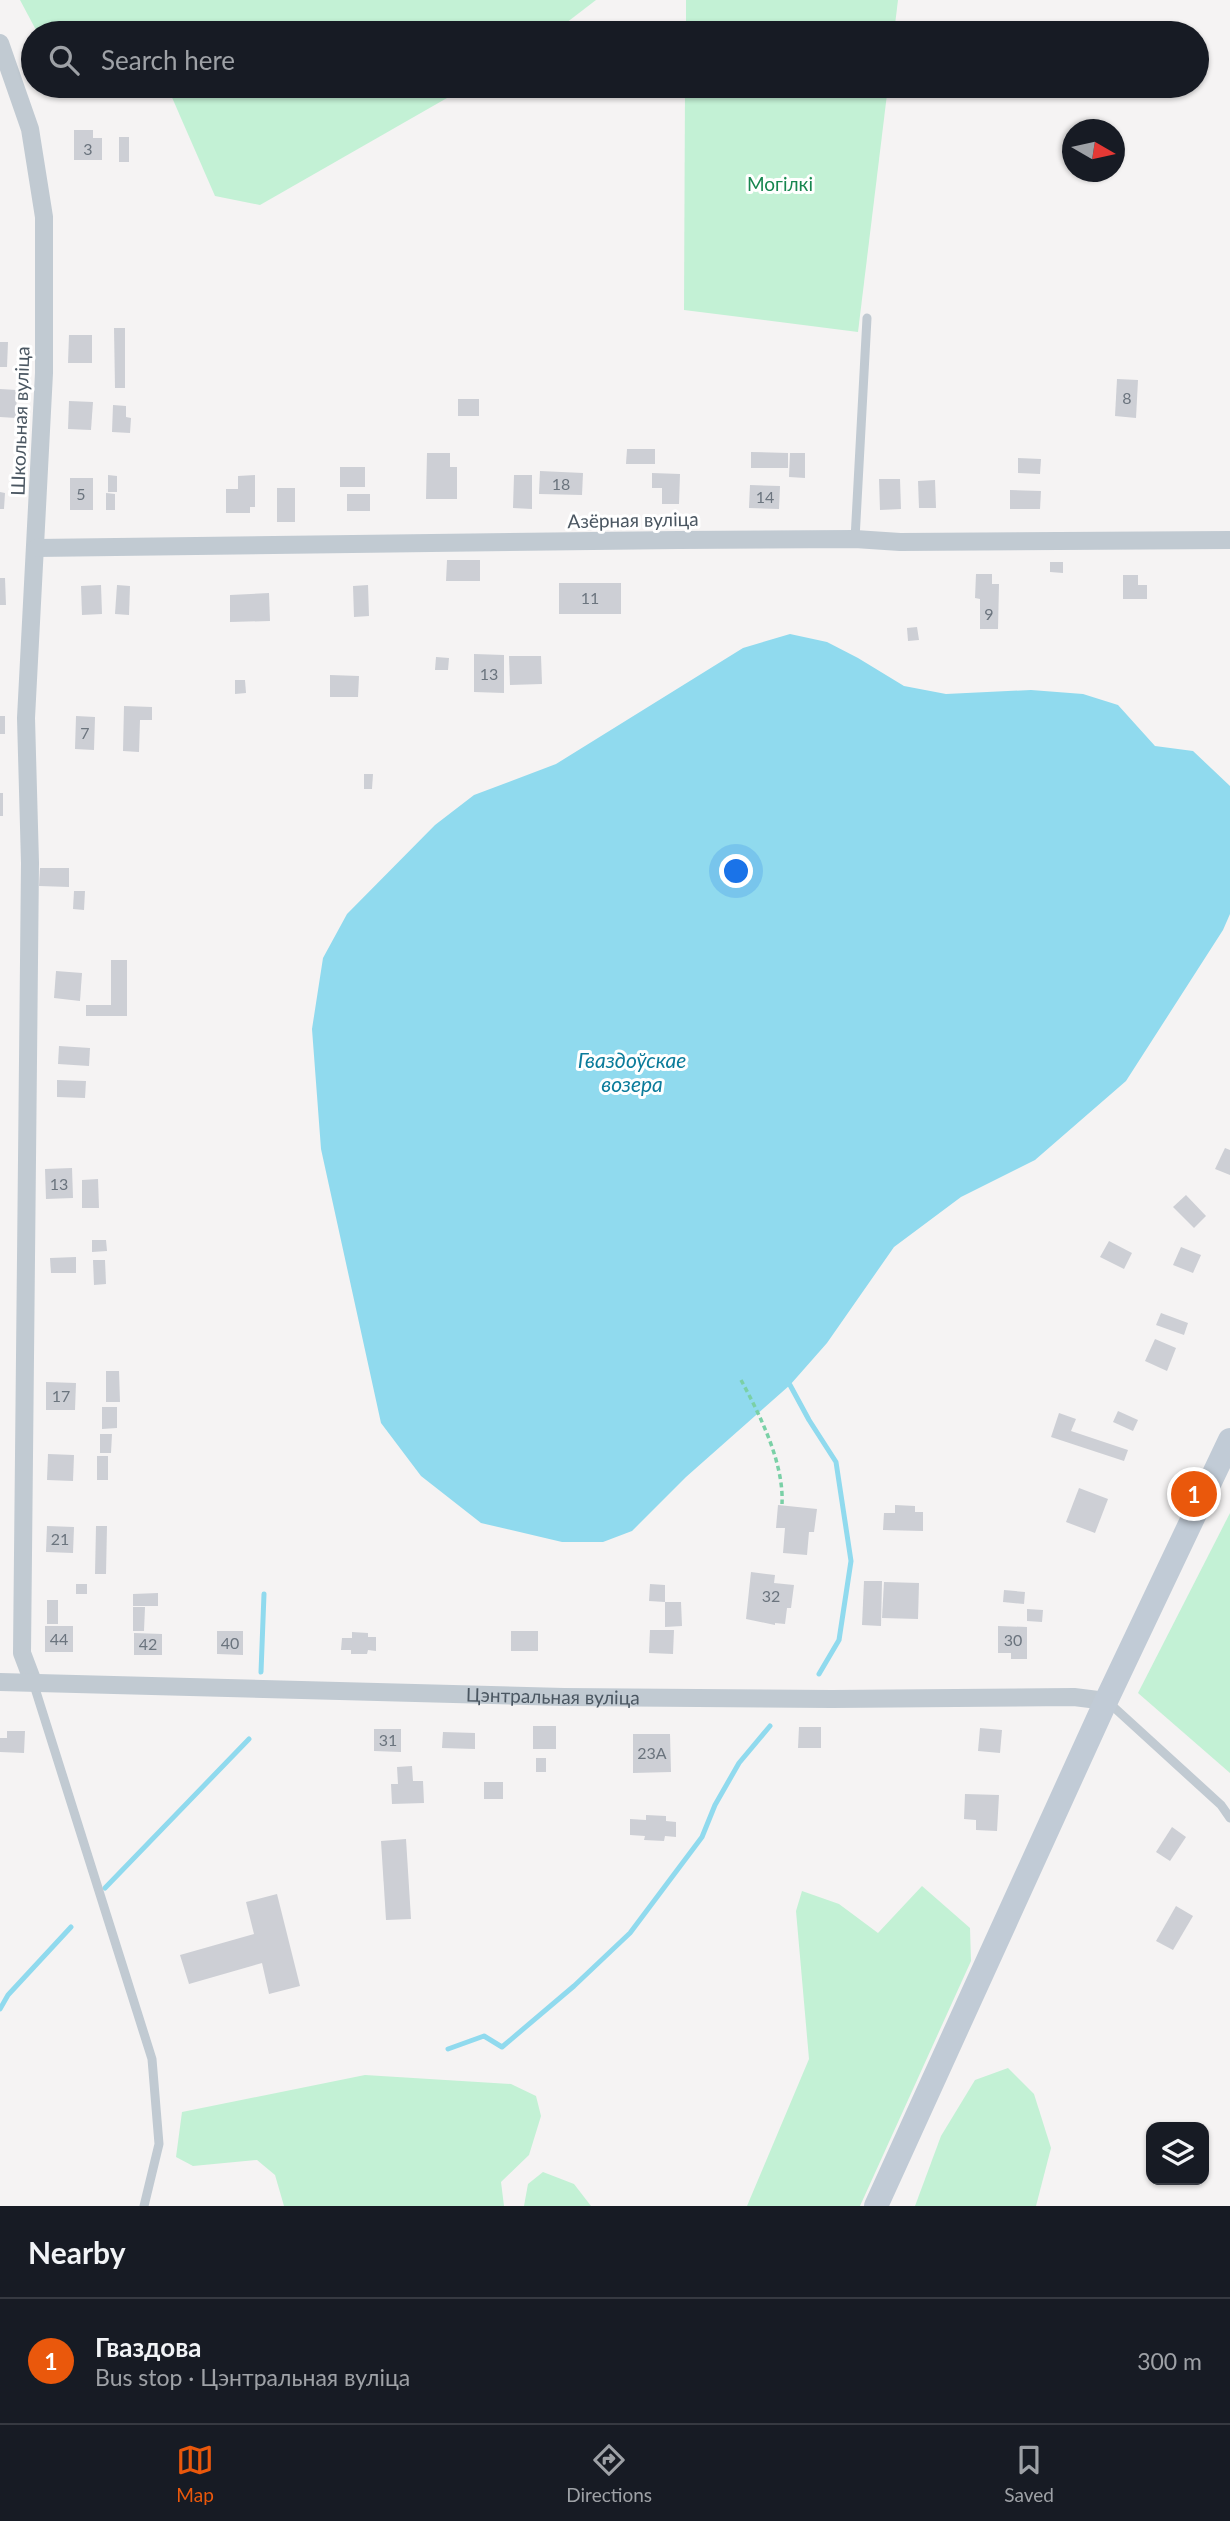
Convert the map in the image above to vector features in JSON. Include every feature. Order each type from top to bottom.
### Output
[{"type":"street","name":"Школьная вуліца","points":[[1,44],[30,129],[44,217],[44,373],[26,718],[30,863],[22,1653],[33,1682]]},
{"type":"street","name":"Азёрная вуліца","points":[[36,548],[855,539],[900,542],[1230,540]]},
{"type":"street","points":[[876,2206],[1106,1701],[1230,1440]]},
{"type":"street","name":"Цэнтральная вуліца","points":[[0,1682],[564,1697],[1074,1697],[1106,1701]]},
{"type":"lane","points":[[855,539],[867,318]]},
{"type":"lane","points":[[33,1682],[152,2059],[159,2144],[144,2206]]},
{"type":"lane","points":[[1106,1701],[1220,1805],[1230,1818]]},
{"type":"path","points":[[741,1380],[762,1420],[783,1488],[782,1504]]},
{"type":"green space","points":[[20,0],[596,0],[569,21],[31,21]]},
{"type":"green space","points":[[686,0],[898,0],[895,21],[686,21]]},
{"type":"green space","points":[[172,98],[447,98],[260,205],[215,196]]},
{"type":"green space","name":"Могілкі","points":[[685,98],[887,98],[858,332],[684,310]]},
{"type":"green space","points":[[1230,1513],[1230,1773],[1138,1693]]},
{"type":"green space","points":[[922,1886],[970,1928],[971,1961],[860,2206],[747,2206],[809,2059],[796,1911],[802,1891],[839,1904],[878,1933]]},
{"type":"green space","points":[[1008,2068],[1034,2094],[1051,2148],[1036,2206],[915,2206],[941,2136],[975,2080]]},
{"type":"green space","points":[[365,2075],[511,2084],[536,2096],[541,2116],[529,2155],[501,2182],[504,2206],[284,2206],[275,2175],[257,2160],[193,2166],[176,2157],[182,2112]]},
{"type":"green space","points":[[543,2172],[574,2184],[591,2206],[524,2206],[528,2184]]},
{"type":"water","name":"Гваздоўскае возера","points":[[790,634],[827,642],[904,686],[946,694],[1031,690],[1083,694],[1118,705],[1155,746],[1193,751],[1230,786],[1230,914],[1223,930],[1126,1081],[1035,1160],[961,1197],[894,1247],[827,1343],[790,1385],[686,1477],[632,1531],[603,1542],[562,1542],[481,1523],[421,1476],[381,1423],[321,1149],[312,1029],[323,958],[347,914],[435,825],[474,795],[556,764],[743,648]]},
{"type":"building","points":[[74,130],[93,130],[93,138],[102,138],[102,160],[74,160]]},
{"type":"building","points":[[119,137],[129,137],[129,162],[119,162]]},
{"type":"building","points":[[114,328],[125,328],[125,388],[115,388]]},
{"type":"building","points":[[69,335],[92,335],[92,363],[68,363]]},
{"type":"building","points":[[0,342],[8,342],[7,367],[0,367]]},
{"type":"building","points":[[1117,379],[1138,380],[1136,418],[1115,416]]},
{"type":"building","points":[[0,389],[17,390],[16,418],[0,417]]},
{"type":"building","points":[[458,399],[479,399],[479,416],[458,416]]},
{"type":"building","points":[[69,401],[93,402],[91,430],[68,429]]},
{"type":"building","points":[[113,405],[126,406],[126,417],[131,418],[130,433],[112,432]]},
{"type":"building","points":[[627,449],[655,449],[655,464],[626,464]]},
{"type":"building","points":[[751,452],[788,453],[788,468],[751,468]]},
{"type":"building","points":[[427,453],[450,453],[450,467],[457,467],[457,499],[426,499]]},
{"type":"building","points":[[790,453],[805,453],[805,478],[789,477]]},
{"type":"building","points":[[1018,458],[1041,459],[1040,474],[1018,473]]},
{"type":"building","points":[[340,467],[365,467],[365,487],[340,487]]},
{"type":"building","points":[[540,471],[583,473],[582,495],[539,494]]},
{"type":"building","points":[[652,473],[680,474],[679,504],[662,504],[662,488],[652,488]]},
{"type":"building","points":[[108,475],[117,476],[117,492],[108,492]]},
{"type":"building","points":[[255,475],[255,507],[250,507],[250,513],[226,513],[226,489],[238,489],[238,476]]},
{"type":"building","points":[[514,475],[532,475],[532,509],[513,508]]},
{"type":"building","points":[[70,478],[93,478],[93,510],[70,510]]},
{"type":"building","points":[[879,479],[900,479],[901,509],[880,510]]},
{"type":"building","points":[[935,480],[936,508],[919,508],[918,481]]},
{"type":"building","points":[[750,485],[780,486],[779,509],[749,508]]},
{"type":"building","points":[[277,488],[295,488],[295,522],[277,522]]},
{"type":"building","points":[[1010,490],[1041,491],[1040,509],[1010,509]]},
{"type":"building","points":[[0,492],[5,493],[4,509],[0,509]]},
{"type":"building","points":[[106,493],[115,494],[115,510],[106,510]]},
{"type":"building","points":[[347,494],[370,494],[370,511],[347,511]]},
{"type":"building","points":[[447,560],[480,560],[480,581],[446,581]]},
{"type":"building","points":[[1050,562],[1063,562],[1063,573],[1050,572]]},
{"type":"building","points":[[976,574],[992,574],[992,584],[999,584],[998,629],[980,629],[980,599],[975,598]]},
{"type":"building","points":[[1123,575],[1138,575],[1138,585],[1147,585],[1147,599],[1123,599]]},
{"type":"building","points":[[0,578],[5,578],[6,605],[0,605]]},
{"type":"building","points":[[559,583],[621,583],[621,614],[559,614]]},
{"type":"building","points":[[101,585],[102,614],[82,615],[81,586]]},
{"type":"building","points":[[117,585],[130,586],[129,615],[115,614]]},
{"type":"building","points":[[368,585],[369,616],[354,617],[353,586]]},
{"type":"building","points":[[269,593],[270,621],[230,622],[230,595]]},
{"type":"building","points":[[917,627],[919,640],[908,641],[907,628]]},
{"type":"building","points":[[474,654],[504,655],[504,693],[474,692]]},
{"type":"building","points":[[509,656],[541,656],[542,684],[510,685]]},
{"type":"building","points":[[436,657],[449,658],[448,670],[435,670]]},
{"type":"building","points":[[330,675],[359,676],[358,697],[330,697]]},
{"type":"building","points":[[235,680],[245,680],[246,693],[235,694]]},
{"type":"building","points":[[124,706],[152,707],[152,720],[140,720],[139,752],[123,751]]},
{"type":"building","points":[[0,716],[5,716],[5,734],[0,734]]},
{"type":"building","points":[[76,716],[95,717],[94,750],[75,749]]},
{"type":"building","points":[[364,774],[373,774],[372,789],[364,789]]},
{"type":"building","points":[[0,793],[3,793],[3,816],[0,816]]},
{"type":"building","points":[[40,868],[69,868],[69,887],[39,886]]},
{"type":"building","points":[[74,891],[85,891],[84,910],[73,909]]},
{"type":"building","points":[[111,960],[127,960],[127,1016],[86,1016],[86,1005],[111,1005]]},
{"type":"building","points":[[56,971],[82,973],[80,1001],[54,998]]},
{"type":"building","points":[[59,1046],[90,1048],[89,1066],[58,1064]]},
{"type":"building","points":[[57,1080],[86,1081],[85,1098],[57,1097]]},
{"type":"building","points":[[1225,1148],[1230,1150],[1230,1175],[1215,1169]]},
{"type":"building","points":[[72,1168],[73,1198],[46,1199],[45,1169]]},
{"type":"building","points":[[98,1179],[99,1208],[82,1208],[82,1180]]},
{"type":"building","points":[[1186,1195],[1206,1216],[1194,1228],[1173,1207]]},
{"type":"building","points":[[92,1240],[106,1240],[107,1251],[92,1252]]},
{"type":"building","points":[[1109,1241],[1132,1253],[1124,1269],[1100,1257]]},
{"type":"building","points":[[1181,1247],[1201,1255],[1193,1273],[1173,1265]]},
{"type":"building","points":[[76,1257],[76,1273],[51,1273],[50,1258]]},
{"type":"building","points":[[93,1260],[105,1260],[106,1284],[94,1285]]},
{"type":"building","points":[[1161,1313],[1188,1323],[1184,1335],[1156,1325]]},
{"type":"building","points":[[1155,1339],[1176,1348],[1167,1371],[1145,1361]]},
{"type":"building","points":[[106,1371],[119,1371],[120,1402],[106,1402]]},
{"type":"building","points":[[46,1382],[76,1383],[75,1410],[46,1410]]},
{"type":"building","points":[[102,1407],[117,1407],[117,1428],[102,1429]]},
{"type":"building","points":[[1118,1411],[1138,1420],[1133,1431],[1113,1422]]},
{"type":"building","points":[[1059,1413],[1076,1419],[1071,1431],[1128,1450],[1124,1461],[1051,1437]]},
{"type":"building","points":[[100,1434],[112,1434],[111,1453],[100,1453]]},
{"type":"building","points":[[48,1454],[74,1455],[73,1481],[47,1480]]},
{"type":"building","points":[[97,1456],[108,1456],[108,1480],[97,1480]]},
{"type":"building","points":[[1079,1488],[1108,1499],[1095,1533],[1066,1522]]},
{"type":"building","points":[[778,1505],[817,1509],[814,1532],[809,1532],[807,1555],[783,1553],[785,1528],[776,1528]]},
{"type":"building","points":[[895,1505],[915,1506],[915,1512],[923,1512],[923,1531],[883,1530],[884,1513],[895,1513]]},
{"type":"building","points":[[47,1526],[74,1527],[73,1553],[46,1552]]},
{"type":"building","points":[[96,1526],[107,1526],[106,1574],[95,1574]]},
{"type":"building","points":[[751,1572],[775,1575],[774,1583],[794,1585],[791,1608],[787,1608],[785,1624],[775,1625],[746,1619]]},
{"type":"building","points":[[864,1581],[882,1581],[881,1626],[862,1625]]},
{"type":"building","points":[[884,1582],[919,1583],[918,1619],[882,1618]]},
{"type":"building","points":[[76,1584],[87,1584],[87,1594],[76,1594]]},
{"type":"building","points":[[650,1584],[665,1585],[665,1602],[649,1601]]},
{"type":"building","points":[[1004,1590],[1025,1592],[1024,1604],[1003,1602]]},
{"type":"building","points":[[158,1593],[158,1606],[133,1606],[133,1594]]},
{"type":"building","points":[[47,1600],[58,1600],[58,1624],[47,1624]]},
{"type":"building","points":[[665,1602],[681,1602],[682,1626],[665,1627]]},
{"type":"building","points":[[133,1607],[145,1607],[144,1631],[133,1631]]},
{"type":"building","points":[[1027,1609],[1043,1610],[1042,1622],[1027,1621]]},
{"type":"building","points":[[45,1626],[73,1626],[73,1652],[45,1652]]},
{"type":"building","points":[[998,1626],[1027,1627],[1027,1659],[1011,1659],[1011,1653],[998,1653]]},
{"type":"building","points":[[650,1630],[674,1630],[673,1654],[649,1653]]},
{"type":"building","points":[[217,1631],[243,1631],[243,1655],[217,1654]]},
{"type":"building","points":[[511,1631],[538,1631],[538,1651],[511,1651]]},
{"type":"building","points":[[352,1632],[368,1633],[368,1637],[376,1637],[376,1651],[351,1654],[351,1650],[341,1650],[342,1638],[352,1638]]},
{"type":"building","points":[[134,1633],[162,1634],[162,1655],[134,1655]]},
{"type":"building","points":[[533,1726],[556,1726],[556,1749],[533,1749]]},
{"type":"building","points":[[799,1727],[821,1727],[821,1748],[798,1748]]},
{"type":"building","points":[[980,1728],[1002,1730],[1000,1753],[978,1751]]},
{"type":"building","points":[[374,1729],[401,1729],[401,1752],[374,1751]]},
{"type":"building","points":[[7,1731],[25,1731],[24,1753],[0,1752],[0,1738],[7,1738]]},
{"type":"building","points":[[443,1732],[475,1733],[475,1749],[442,1748]]},
{"type":"building","points":[[633,1734],[670,1734],[671,1772],[633,1773]]},
{"type":"building","points":[[536,1758],[546,1758],[546,1772],[536,1772]]},
{"type":"building","points":[[412,1766],[413,1781],[423,1781],[424,1803],[392,1804],[391,1784],[398,1784],[397,1767]]},
{"type":"building","points":[[484,1782],[503,1782],[503,1799],[484,1799]]},
{"type":"building","points":[[965,1794],[999,1795],[997,1831],[976,1830],[976,1820],[964,1819]]},
{"type":"building","points":[[646,1815],[666,1816],[666,1821],[676,1822],[676,1837],[665,1836],[664,1841],[644,1840],[645,1836],[630,1835],[630,1819],[646,1820]]},
{"type":"building","points":[[1172,1827],[1186,1837],[1170,1861],[1156,1852]]},
{"type":"building","points":[[406,1839],[411,1919],[386,1920],[381,1841]]},
{"type":"building","points":[[277,1894],[300,1986],[269,1994],[262,1963],[189,1984],[180,1955],[254,1934],[246,1902]]},
{"type":"building","points":[[1176,1906],[1193,1916],[1173,1950],[1156,1941]]},
{"type":"waterway","points":[[790,1385],[836,1462],[851,1561],[839,1640],[819,1674]]},
{"type":"waterway","points":[[261,1672],[264,1594]]},
{"type":"waterway","points":[[448,2049],[484,2036],[502,2047],[574,1986],[630,1933],[702,1837],[715,1805],[739,1763],[770,1726]]},
{"type":"waterway","points":[[105,1888],[249,1739]]},
{"type":"waterway","points":[[0,2009],[8,1995],[71,1927]]},
{"type":"place","name":"Гваздова","points":[[1194,1494]]}]
